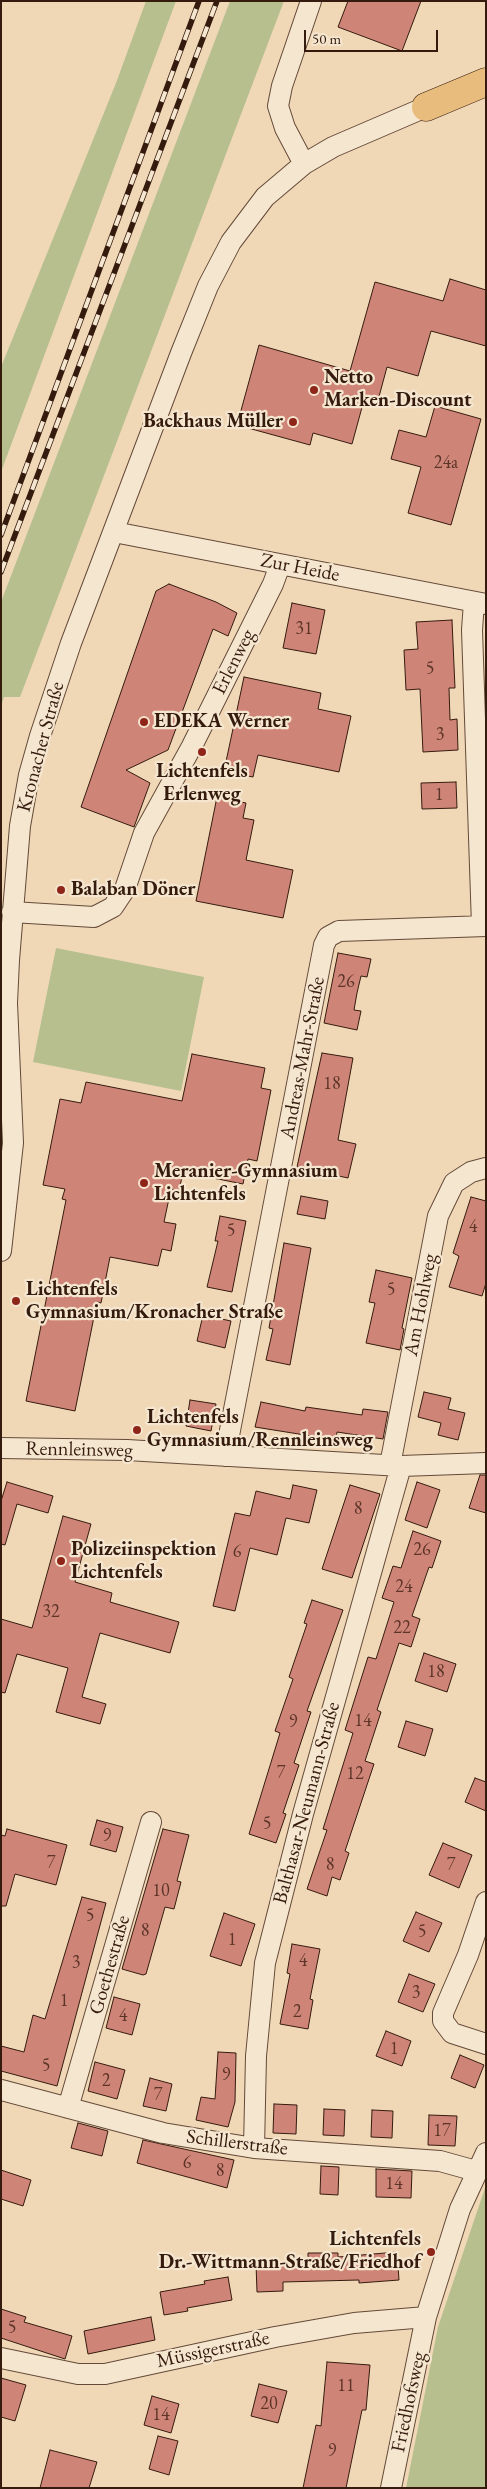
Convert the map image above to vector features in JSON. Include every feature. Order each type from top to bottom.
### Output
[{"type":"highway","points":[[426,107],[486,82]]},
{"type":"highway","points":[[453,95],[486,94]]},
{"type":"street","points":[[304,164],[285,128],[278,106],[282,86],[311,1]]},
{"type":"street","name":"Kronacher Straße","points":[[1,1251],[13,1143],[8,1003],[12,912],[20,826],[38,744],[71,643],[148,437],[208,286],[231,242],[265,197],[304,164],[333,147],[426,107]]},
{"type":"street","name":"Zur Heide","points":[[114,532],[480,603]]},
{"type":"street","name":"Erlenweg","points":[[12,912],[94,918],[113,907],[125,889],[144,833],[196,738],[273,584],[280,564]]},
{"type":"street","points":[[480,603],[472,630],[484,926]]},
{"type":"street","name":"Andreas-Mahr-Straße","points":[[225,1456],[324,945],[328,937],[339,931],[484,926]]},
{"type":"street","name":"Am Hohlweg","points":[[396,1466],[438,1216],[454,1183],[471,1172],[486,1168]]},
{"type":"street","name":"Rennleinsweg","points":[[1,1448],[127,1450],[396,1466],[486,1463]]},
{"type":"street","name":"Balthasar-Neumann-Straße","points":[[254,2148],[256,2056],[265,1963],[396,1466]]},
{"type":"street","name":"Goethestraße","points":[[68,2108],[151,1822]]},
{"type":"street","points":[[486,1902],[468,1955],[443,2013],[442,2021],[452,2033],[486,2044]]},
{"type":"street","name":"Schillerstraße","points":[[1,2090],[163,2133],[254,2148],[440,2161],[481,2162]]},
{"type":"street","name":"Friedhofsweg","points":[[391,2488],[426,2317],[460,2209],[481,2162]]},
{"type":"street","name":"Müssigerstraße","points":[[1,2358],[78,2374],[105,2374],[274,2337],[354,2323],[426,2317]]},
{"type":"green space","points":[[146,1],[176,1],[1,472],[1,367],[116,83]]},
{"type":"green space","points":[[230,1],[284,1],[20,697],[4,697],[1,706],[1,602]]},
{"type":"green space","points":[[56,948],[204,977],[181,1091],[33,1062]]},
{"type":"green space","points":[[486,2185],[486,2488],[406,2488],[438,2327]]},
{"type":"building","points":[[348,1],[421,1],[402,51],[338,27]]},
{"type":"building","points":[[450,279],[486,290],[486,346],[431,331],[418,376],[387,367],[377,404],[364,400],[352,444],[313,433],[310,445],[237,425],[259,345],[350,371],[375,282],[443,301]]},
{"type":"building","points":[[435,406],[481,419],[451,525],[408,513],[421,467],[391,459],[399,430],[426,437]]},
{"type":"building","name":"EDEKA Werner","points":[[169,584],[216,602],[237,613],[228,636],[213,629],[168,750],[126,770],[150,783],[134,827],[81,807],[156,591]]},
{"type":"building","points":[[292,603],[325,610],[316,654],[283,648]]},
{"type":"building","points":[[452,620],[455,688],[449,688],[450,720],[457,719],[458,750],[423,752],[420,689],[406,690],[404,650],[418,649],[416,622]]},
{"type":"building","points":[[244,677],[321,693],[318,709],[351,716],[339,772],[258,755],[253,777],[224,771]]},
{"type":"building","points":[[456,782],[457,808],[422,809],[421,783]]},
{"type":"building","points":[[217,797],[246,803],[243,818],[254,820],[246,860],[293,870],[283,918],[196,901]]},
{"type":"building","points":[[338,953],[371,959],[367,977],[361,976],[357,993],[354,1010],[361,1011],[357,1030],[324,1023]]},
{"type":"building","points":[[322,1053],[353,1058],[338,1140],[356,1144],[348,1178],[297,1167]]},
{"type":"building","points":[[192,1054],[265,1068],[261,1088],[271,1090],[257,1161],[248,1159],[243,1184],[183,1172],[179,1191],[171,1189],[164,1222],[176,1224],[171,1251],[162,1249],[158,1266],[110,1257],[101,1303],[97,1302],[75,1411],[26,1401],[66,1200],[62,1199],[65,1189],[43,1185],[60,1099],[81,1103],[86,1082],[182,1101]]},
{"type":"building","points":[[301,1196],[328,1201],[325,1219],[297,1214]]},
{"type":"building","points":[[471,1197],[486,1201],[486,1283],[482,1296],[449,1287],[459,1256],[453,1253]]},
{"type":"building","points":[[220,1216],[246,1221],[232,1292],[207,1287],[218,1241],[215,1241]]},
{"type":"building","points":[[284,1243],[311,1248],[290,1365],[266,1360],[273,1329],[269,1328]]},
{"type":"building","points":[[376,1270],[412,1278],[402,1328],[404,1329],[400,1350],[366,1343],[375,1303],[369,1302]]},
{"type":"building","points":[[203,1315],[231,1321],[225,1348],[197,1341]]},
{"type":"building","points":[[424,1392],[451,1398],[448,1409],[465,1413],[458,1440],[438,1435],[441,1423],[418,1417]]},
{"type":"building","points":[[190,1400],[216,1404],[211,1431],[186,1426]]},
{"type":"building","points":[[261,1402],[305,1411],[306,1407],[362,1415],[363,1409],[388,1412],[383,1439],[337,1432],[336,1440],[255,1427]]},
{"type":"building","points":[[480,1475],[486,1475],[486,1513],[469,1508]]},
{"type":"building","points":[[7,1482],[53,1496],[48,1513],[17,1504],[5,1545],[1,1544],[1,1501]]},
{"type":"building","points":[[417,1482],[440,1490],[427,1528],[405,1520]]},
{"type":"building","points":[[293,1485],[317,1490],[309,1523],[286,1518],[277,1555],[250,1548],[235,1611],[213,1606],[235,1513],[250,1516],[256,1491],[290,1499]]},
{"type":"building","points":[[350,1485],[380,1494],[352,1578],[322,1569]]},
{"type":"building","points":[[63,1516],[91,1524],[75,1582],[112,1593],[110,1602],[179,1622],[170,1653],[100,1633],[82,1697],[106,1704],[100,1724],[56,1712],[68,1668],[17,1654],[5,1693],[1,1692],[1,1619],[32,1628]]},
{"type":"building","points":[[413,1531],[441,1541],[432,1568],[429,1567],[412,1616],[420,1619],[411,1647],[399,1643],[377,1710],[381,1712],[365,1761],[374,1764],[345,1851],[349,1853],[340,1880],[332,1877],[327,1896],[307,1889],[327,1830],[323,1829],[353,1733],[345,1730],[368,1657],[376,1659],[394,1602],[382,1598],[393,1566],[401,1568]]},
{"type":"building","points":[[312,1600],[343,1610],[307,1711],[311,1712],[294,1763],[299,1765],[283,1813],[286,1814],[276,1843],[249,1834],[280,1733],[275,1731],[293,1679],[289,1677],[307,1624],[304,1623]]},
{"type":"building","points":[[424,1653],[456,1664],[447,1692],[415,1681]]},
{"type":"building","points":[[406,1721],[433,1729],[425,1756],[398,1747]]},
{"type":"building","points":[[475,1778],[486,1782],[486,1811],[465,1802]]},
{"type":"building","points":[[97,1820],[123,1827],[116,1852],[90,1845]]},
{"type":"building","points":[[7,1829],[67,1845],[56,1885],[15,1874],[6,1906],[1,1906],[1,1835],[5,1836]]},
{"type":"building","points":[[163,1829],[189,1835],[177,1881],[181,1882],[174,1909],[165,1907],[146,1974],[143,1975],[122,1969]]},
{"type":"building","points":[[443,1843],[472,1855],[459,1888],[429,1875]]},
{"type":"building","points":[[82,1897],[106,1903],[57,2086],[1,2071],[1,2046],[24,2052],[33,2015],[45,2019]]},
{"type":"building","points":[[416,1912],[442,1923],[429,1952],[403,1941]]},
{"type":"building","points":[[224,1913],[255,1924],[241,1966],[210,1956]]},
{"type":"building","points":[[292,1944],[320,1949],[310,1999],[313,2000],[308,2029],[280,2024],[290,1974],[287,1973]]},
{"type":"building","points":[[409,1974],[435,1984],[423,2012],[398,2002]]},
{"type":"building","points":[[114,1997],[140,2004],[132,2035],[106,2028]]},
{"type":"building","points":[[386,2031],[411,2041],[402,2066],[376,2056]]},
{"type":"building","points":[[218,2052],[236,2053],[235,2102],[228,2127],[196,2120],[201,2097],[215,2099]]},
{"type":"building","points":[[460,2055],[484,2065],[475,2088],[451,2078]]},
{"type":"building","points":[[95,2062],[125,2070],[117,2099],[88,2091]]},
{"type":"building","points":[[150,2078],[172,2084],[166,2111],[143,2106]]},
{"type":"building","points":[[274,2104],[297,2105],[296,2134],[273,2133]]},
{"type":"building","points":[[324,2109],[345,2110],[344,2136],[323,2135]]},
{"type":"building","points":[[372,2110],[393,2111],[392,2138],[371,2137]]},
{"type":"building","points":[[429,2115],[457,2116],[455,2146],[428,2145]]},
{"type":"building","points":[[78,2123],[108,2131],[102,2156],[71,2148]]},
{"type":"building","points":[[143,2140],[234,2160],[227,2188],[137,2163]]},
{"type":"building","points":[[321,2166],[339,2167],[338,2195],[320,2194]]},
{"type":"building","points":[[376,2169],[412,2171],[411,2198],[376,2197]]},
{"type":"building","points":[[1,2170],[31,2180],[23,2206],[1,2199]]},
{"type":"building","points":[[397,2252],[399,2280],[359,2283],[359,2280],[283,2282],[283,2291],[257,2292],[256,2264],[308,2262],[308,2253],[338,2253],[338,2257]]},
{"type":"building","points":[[228,2277],[232,2300],[187,2308],[188,2311],[164,2315],[160,2292],[205,2284],[204,2281]]},
{"type":"building","points":[[1,2309],[26,2317],[24,2322],[72,2336],[65,2359],[1,2338]]},
{"type":"building","points":[[151,2317],[155,2340],[88,2354],[84,2331]]},
{"type":"building","points":[[327,2362],[370,2365],[366,2410],[362,2410],[346,2488],[303,2488],[316,2425],[321,2426]]},
{"type":"building","points":[[1,2378],[26,2385],[15,2421],[1,2417]]},
{"type":"building","points":[[259,2384],[287,2391],[278,2423],[251,2416]]},
{"type":"building","points":[[152,2396],[179,2404],[171,2433],[144,2425]]},
{"type":"building","points":[[158,2436],[178,2441],[169,2475],[149,2469]]},
{"type":"building","points":[[50,2450],[97,2462],[89,2488],[40,2488]]},
{"type":"railway","points":[[1,535],[199,1]]},
{"type":"railway","points":[[1,572],[217,1]]},
{"type":"place","name":"Netto Marken-Discount","points":[[314,390]]},
{"type":"place","name":"Backhaus Müller","points":[[293,422]]},
{"type":"place","name":"EDEKA Werner","points":[[144,722]]},
{"type":"place","name":"Lichtenfels Erlenweg","points":[[202,752]]},
{"type":"place","name":"Balaban Döner","points":[[61,890]]},
{"type":"place","name":"Meranier-Gymnasium Lichtenfels","points":[[144,1183]]},
{"type":"place","name":"Lichtenfels Gymnasium/Kronacher Straße","points":[[16,1301]]},
{"type":"place","name":"Lichtenfels Gymnasium/Rennleinsweg","points":[[137,1430]]},
{"type":"place","name":"Polizeiinspektion Lichtenfels","points":[[61,1561]]},
{"type":"place","name":"Lichtenfels Dr.-Wittmann-Straße/Friedhof","points":[[431,2252]]}]
